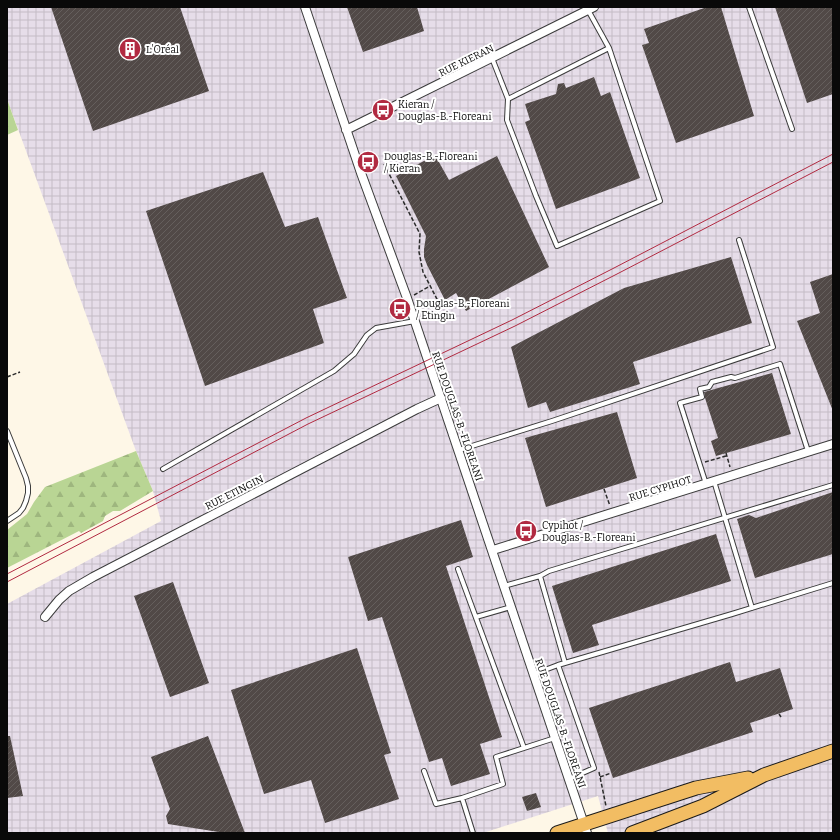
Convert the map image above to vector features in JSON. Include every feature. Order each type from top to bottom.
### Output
[{"type":"main road","points":[[632,833],[703,806],[764,775],[833,751]]},
{"type":"main road","points":[[557,833],[586,828],[696,788],[764,775]]},
{"type":"street","name":"RUE DOUGLAS-B.-FLOREANI","points":[[305,7],[361,173],[415,321],[586,828]]},
{"type":"street","name":"RUE KIERAN","points":[[346,130],[591,8]]},
{"type":"street","name":"RUE ETINGIN","points":[[45,617],[59,600],[69,591],[93,576],[441,398]]},
{"type":"street","name":"RUE CYPIHOT","points":[[493,550],[833,444]]},
{"type":"lane","points":[[749,7],[792,128]]},
{"type":"lane","points":[[492,58],[508,99],[507,120],[556,246],[660,201],[609,48],[591,8]]},
{"type":"lane","points":[[508,99],[609,48]]},
{"type":"lane","points":[[459,450],[552,421],[773,347],[739,240]]},
{"type":"lane","points":[[163,469],[334,371],[354,354],[367,335],[376,328],[415,321]]},
{"type":"lane","points":[[706,484],[680,403],[702,397],[700,389],[709,387],[712,382],[731,377],[736,378],[780,364],[808,451]]},
{"type":"lane","points":[[7,430],[26,478],[28,493],[23,508],[7,521]]},
{"type":"lane","points":[[714,481],[752,608]]},
{"type":"lane","points":[[504,586],[833,485]]},
{"type":"lane","points":[[458,569],[524,748]]},
{"type":"lane","points":[[540,576],[565,663]]},
{"type":"lane","points":[[534,674],[558,665],[752,608],[833,582]]},
{"type":"lane","points":[[476,617],[511,607]]},
{"type":"lane","points":[[558,665],[594,768],[569,779]]},
{"type":"lane","points":[[424,771],[436,804],[462,798],[503,784],[496,757],[555,738]]},
{"type":"lane","points":[[462,798],[473,833]]},
{"type":"path","points":[[384,164],[420,234],[419,252],[423,272],[440,305]]},
{"type":"path","points":[[407,298],[430,286]]},
{"type":"path","points":[[7,377],[20,372]]},
{"type":"path","points":[[705,462],[726,455],[730,468]]},
{"type":"path","points":[[604,488],[610,506]]},
{"type":"path","points":[[599,773],[606,808]]},
{"type":"path","points":[[600,777],[611,773]]},
{"type":"shaded area","points":[[7,7],[833,7],[833,833],[608,833],[598,796],[483,833],[7,832],[7,604],[161,521],[153,491],[136,451],[7,99]]},
{"type":"green space","points":[[7,99],[18,130],[7,135]]},
{"type":"green space","points":[[136,451],[153,491],[120,511],[113,511],[105,516],[103,521],[81,533],[79,531],[7,568],[7,530],[27,514],[45,487]]},
{"type":"building","name":"L'Oréal","points":[[51,7],[180,7],[209,91],[93,131]]},
{"type":"building","points":[[347,7],[417,7],[424,31],[363,52]]},
{"type":"building","points":[[707,7],[721,7],[754,116],[676,143],[642,45],[649,43],[644,29]]},
{"type":"building","points":[[775,7],[833,7],[833,94],[807,103]]},
{"type":"building","points":[[594,77],[601,96],[610,92],[640,178],[556,209],[525,122],[530,120],[525,104],[556,94],[558,84],[564,83],[566,88]]},
{"type":"building","points":[[435,155],[449,180],[497,156],[549,267],[466,311],[456,293],[445,300],[424,257],[426,236],[396,176]]},
{"type":"building","points":[[263,172],[285,227],[318,217],[347,298],[313,309],[324,343],[205,386],[146,211]]},
{"type":"building","points":[[731,257],[752,323],[633,362],[640,384],[550,412],[546,402],[528,408],[511,347],[624,288]]},
{"type":"building","points":[[833,274],[833,411],[797,321],[820,313],[810,282]]},
{"type":"building","points":[[772,373],[791,434],[716,456],[711,441],[718,438],[704,392]]},
{"type":"building","points":[[617,412],[637,478],[546,507],[525,438]]},
{"type":"building","points":[[833,492],[833,554],[755,578],[737,519],[749,515],[756,518]]},
{"type":"building","points":[[461,520],[473,557],[446,566],[502,737],[480,744],[490,774],[451,786],[442,758],[429,762],[382,617],[368,621],[348,557]]},
{"type":"building","points":[[716,534],[731,581],[592,625],[599,645],[573,653],[552,586]]},
{"type":"building","points":[[173,582],[209,683],[170,697],[134,596]]},
{"type":"building","points":[[357,648],[391,753],[384,755],[399,799],[325,823],[311,780],[264,794],[231,690]]},
{"type":"building","points":[[730,662],[736,682],[780,668],[793,709],[750,723],[753,732],[613,778],[589,708]]},
{"type":"building","points":[[7,736],[10,736],[23,796],[7,798]]},
{"type":"building","points":[[208,736],[245,833],[225,833],[168,824],[166,816],[170,809],[151,757]]},
{"type":"building","points":[[536,793],[541,807],[527,811],[522,797]]},
{"type":"tram line","points":[[7,574],[306,418],[512,320],[833,154]]},
{"type":"tram line","points":[[7,582],[308,424],[515,326],[833,162]]},
{"type":"place","name":"L'Oréal","points":[[130,49]]},
{"type":"place","name":"Kieran / Douglas-B.-Floreani","points":[[383,110]]},
{"type":"place","name":"Douglas-B.-Floreani / Kieran","points":[[368,162]]},
{"type":"place","name":"Douglas-B.-Floreani / Etingin","points":[[400,309]]},
{"type":"place","name":"Cypihot / Douglas-B.-Floreani","points":[[526,531]]}]
